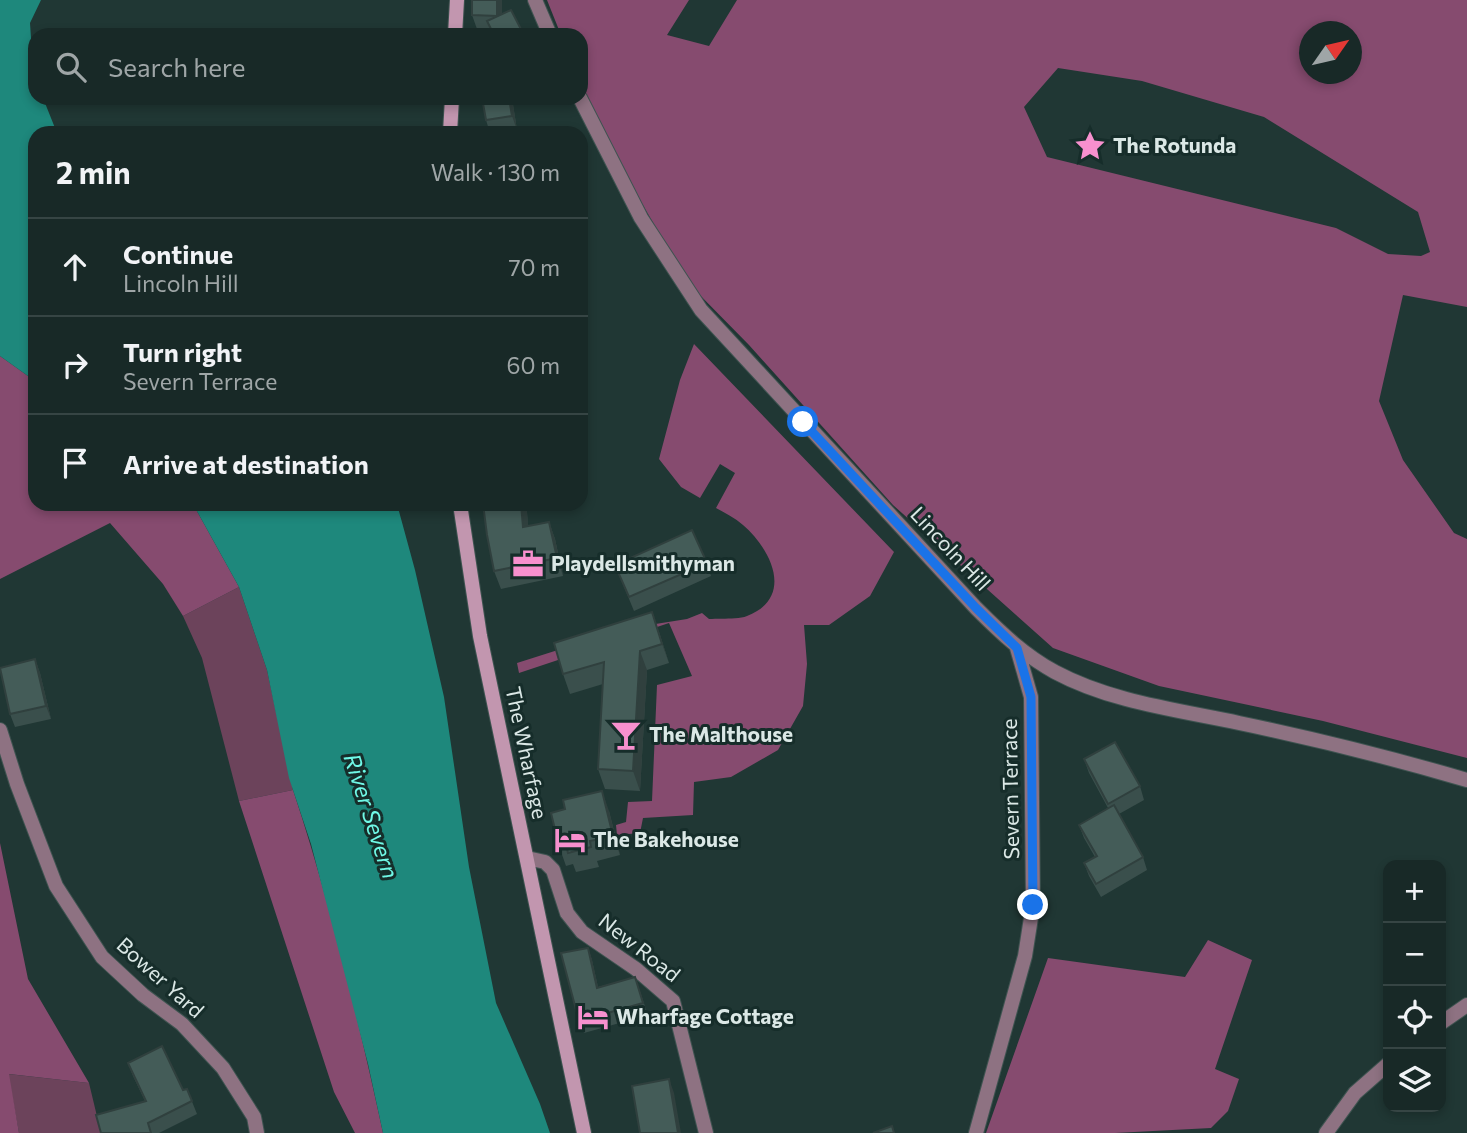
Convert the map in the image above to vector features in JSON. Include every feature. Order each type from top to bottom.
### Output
[{"type":"street","points":[[455,28],[457,0]]},
{"type":"street","points":[[535,0],[547,28]]},
{"type":"street","points":[[450,126],[452,105]]},
{"type":"street","name":"Lincoln Hill","points":[[584,105],[641,218],[701,310],[976,608],[1017,648],[1057,673],[1096,689],[1160,707],[1402,761],[1467,780]]},
{"type":"street","name":"The Wharfage","points":[[461,511],[480,636],[584,1133]]},
{"type":"street","name":"Severn Terrace","points":[[976,1133],[1026,956],[1033,905],[1031,697],[1017,648]]},
{"type":"street","name":"Bower Yard","points":[[0,730],[17,784],[62,896],[102,957],[144,995],[182,1024],[223,1068],[254,1117],[257,1133]]},
{"type":"street","name":"New Road","points":[[527,858],[545,862],[553,870],[568,913],[582,932],[636,969],[673,1001],[706,1133]]},
{"type":"street","points":[[1446,1019],[1467,1004]]},
{"type":"street","points":[[1326,1133],[1354,1093],[1383,1068]]},
{"type":"shaded area","points":[[547,0],[689,0],[667,35],[709,46],[737,0],[1467,0],[1467,307],[1403,295],[1379,401],[1403,460],[1454,533],[1467,539],[1467,758],[1323,721],[1159,686],[1053,648],[893,505],[749,345],[688,283],[626,176],[588,99],[588,28],[558,28]],"holes":[[[1058,68],[1142,81],[1264,117],[1418,212],[1430,252],[1421,256],[1388,254],[1336,228],[1047,157],[1024,107]]]},
{"type":"shaded area","points":[[694,344],[894,552],[870,596],[829,625],[804,625],[807,664],[803,706],[778,750],[731,777],[694,782],[693,815],[643,818],[640,833],[617,835],[616,825],[626,822],[628,802],[652,801],[657,685],[692,676],[669,623],[519,673],[517,663],[624,629],[687,619],[702,613],[709,619],[747,616],[762,608],[771,597],[774,572],[762,547],[743,525],[716,508],[735,473],[720,464],[700,498],[681,487],[659,459],[680,380]]},
{"type":"shaded area","points":[[0,356],[28,376],[28,511],[197,511],[239,587],[183,616],[163,584],[110,523],[0,579]]},
{"type":"shaded area","points":[[239,587],[267,670],[293,790],[239,801],[202,658],[183,616]]},
{"type":"shaded area","points":[[293,790],[343,960],[383,1133],[355,1133],[334,1092],[239,801]]},
{"type":"shaded area","points":[[0,843],[28,979],[89,1083],[9,1074],[19,1133],[0,1133]]},
{"type":"shaded area","points":[[1208,940],[1252,960],[1215,1069],[1239,1079],[1228,1111],[1211,1128],[1115,1133],[986,1133],[1048,958],[1185,977]]},
{"type":"shaded area","points":[[8,1074],[89,1083],[101,1133],[19,1133]]},
{"type":"water","points":[[0,0],[41,0],[30,28],[28,28],[28,105],[46,105],[54,126],[28,126],[28,376],[0,356]]},
{"type":"water","name":"River Severn","points":[[197,511],[399,511],[444,697],[469,867],[496,1003],[550,1133],[383,1133],[368,1064],[311,844],[289,778],[267,670],[239,587]]},
{"type":"building","points":[[472,0],[497,0],[497,16],[472,15]]},
{"type":"building","points":[[511,10],[520,28],[490,28],[487,21]]},
{"type":"building","points":[[483,105],[510,105],[512,116],[486,120]]},
{"type":"building","points":[[484,511],[522,511],[523,527],[549,522],[557,558],[494,571]]},
{"type":"building","points":[[692,530],[707,563],[629,597],[615,565]]},
{"type":"building","name":"The Malthouse","points":[[652,612],[662,644],[640,651],[633,771],[598,769],[604,662],[563,674],[554,643]]},
{"type":"building","points":[[35,659],[46,706],[10,714],[0,668]]},
{"type":"building","points":[[1115,742],[1140,786],[1108,804],[1084,759]]},
{"type":"building","points":[[602,791],[613,836],[590,841],[591,847],[568,853],[566,844],[559,846],[551,813],[565,809],[563,800]]},
{"type":"building","points":[[1114,805],[1143,857],[1096,884],[1084,863],[1097,856],[1079,825]]},
{"type":"building","points":[[588,948],[597,988],[635,977],[643,1003],[579,1021],[561,953]]},
{"type":"building","points":[[162,1046],[183,1090],[187,1089],[192,1101],[148,1123],[151,1133],[101,1133],[96,1115],[146,1101],[128,1063]]},
{"type":"building","points":[[669,1079],[678,1133],[640,1133],[632,1086]]},
{"type":"building","points":[[892,1126],[894,1133],[873,1133]]},
{"type":"place","name":"The Rotunda","points":[[1090,146]]},
{"type":"place","name":"Playdellsmithyman","points":[[528,564]]},
{"type":"place","name":"The Malthouse","points":[[626,735]]},
{"type":"place","name":"The Bakehouse","points":[[570,840]]},
{"type":"place","name":"Wharfage Cottage","points":[[593,1017]]},
{"type":"route","points":[[803,422],[976,608],[1017,648],[1031,697],[1033,905]]}]
